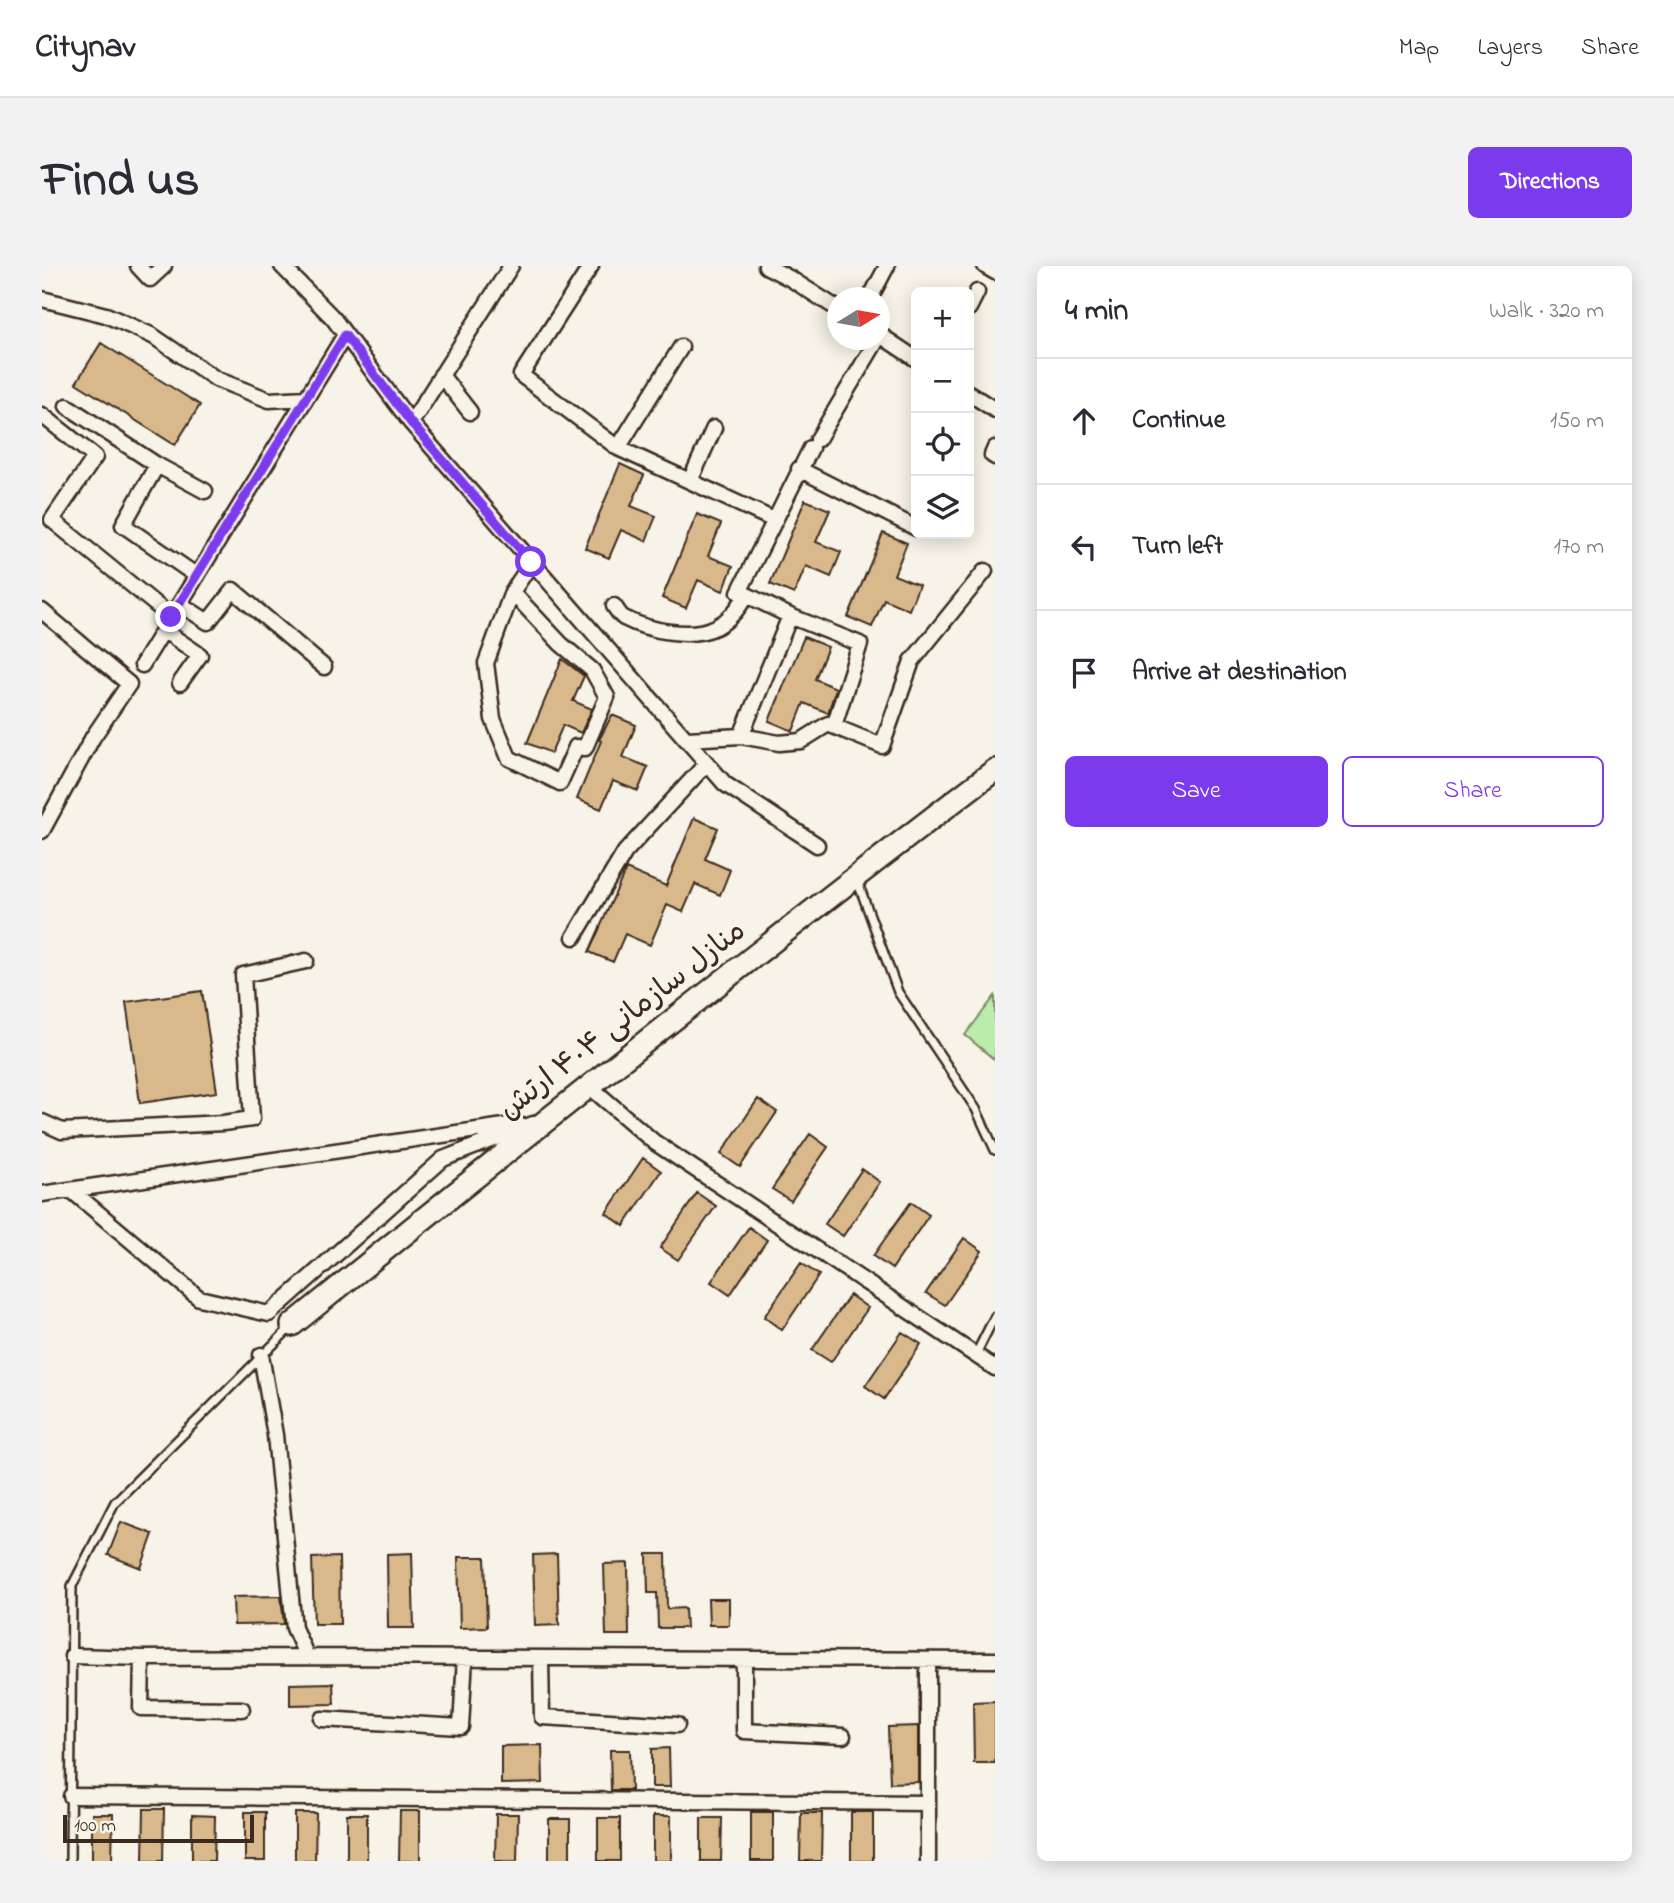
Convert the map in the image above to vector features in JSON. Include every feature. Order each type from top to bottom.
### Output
[{"type":"street","points":[[138,266],[150,279],[164,266]]},
{"type":"street","points":[[282,266],[333,318],[411,423],[725,784],[817,845]]},
{"type":"street","points":[[411,423],[511,266]]},
{"type":"street","points":[[591,266],[521,375],[618,448],[775,520]]},
{"type":"street","points":[[766,266],[827,302]]},
{"type":"street","points":[[876,287],[887,266]]},
{"type":"street","points":[[985,266],[995,272]]},
{"type":"street","points":[[974,298],[977,292]]},
{"type":"street","points":[[42,299],[106,315],[153,336],[216,379],[269,400],[306,398]]},
{"type":"street","points":[[142,665],[345,335]]},
{"type":"street","points":[[890,344],[911,356]]},
{"type":"street","points":[[618,448],[681,347]]},
{"type":"street","points":[[834,726],[860,644],[739,592],[799,469],[870,350]]},
{"type":"street","points":[[441,375],[470,412]]},
{"type":"street","points":[[974,395],[993,404]]},
{"type":"street","points":[[67,406],[157,465],[205,491]]},
{"type":"street","points":[[42,415],[94,457],[52,520],[171,617]]},
{"type":"street","points":[[690,481],[714,428]]},
{"type":"street","points":[[995,447],[992,456],[995,457]]},
{"type":"street","points":[[157,465],[123,525],[197,576]]},
{"type":"street","points":[[799,469],[911,525]]},
{"type":"street","points":[[512,592],[561,644],[592,670],[607,698],[585,748],[576,747],[561,783],[509,758],[493,719],[486,663],[512,592],[531,562]]},
{"type":"street","points":[[687,739],[741,737],[779,743],[801,741],[828,724],[882,746],[912,661],[985,570]]},
{"type":"street","points":[[180,604],[208,622],[233,590],[324,667]]},
{"type":"street","points":[[614,606],[622,617],[661,630],[696,634],[717,626],[734,614],[747,595]]},
{"type":"street","points":[[42,611],[130,684],[93,737],[42,831]]},
{"type":"street","points":[[741,737],[790,616]]},
{"type":"street","points":[[163,630],[200,655],[180,682]]},
{"type":"street","points":[[574,937],[625,852],[707,763]]},
{"type":"street","name":"منازل سازمانی ۴۰۴ ارتش","points":[[292,1325],[544,1120],[995,770]]},
{"type":"street","points":[[42,1122],[62,1131],[223,1123],[252,1119],[243,975],[306,961]]},
{"type":"street","points":[[588,1086],[654,1142],[995,1368]]},
{"type":"street","points":[[71,1189],[199,1298],[269,1314],[443,1159],[544,1120]]},
{"type":"street","points":[[43,1195],[544,1120]]},
{"type":"street","points":[[261,1355],[275,1435],[294,1628],[307,1657]]},
{"type":"street","points":[[72,1656],[995,1660]]},
{"type":"street","points":[[322,1719],[461,1727],[465,1657]]},
{"type":"street","points":[[142,1658],[141,1708],[242,1709]]},
{"type":"street","points":[[541,1658],[542,1717],[677,1726]]},
{"type":"street","points":[[744,1659],[744,1731],[843,1736]]},
{"type":"street","points":[[928,1660],[928,1861]]},
{"type":"street","points":[[71,1796],[928,1803]]},
{"type":"lane","points":[[855,876],[898,992],[976,1109],[995,1150]]},
{"type":"lane","points":[[976,1354],[995,1316]]},
{"type":"lane","points":[[70,1861],[72,1586],[115,1502],[292,1325]]},
{"type":"green space","points":[[995,996],[995,1060],[965,1035]]},
{"type":"building","points":[[101,343],[200,405],[175,445],[76,383]]},
{"type":"building","points":[[620,464],[644,475],[631,506],[656,516],[646,541],[621,530],[609,558],[585,548]]},
{"type":"building","points":[[805,500],[830,510],[816,542],[841,552],[831,577],[806,566],[794,594],[770,584]]},
{"type":"building","points":[[697,514],[721,524],[708,556],[733,566],[723,591],[698,580],[686,608],[662,598]]},
{"type":"building","points":[[883,533],[907,543],[894,575],[919,585],[909,610],[884,599],[872,627],[848,617]]},
{"type":"building","points":[[804,637],[828,647],[815,679],[836,688],[828,713],[804,703],[793,731],[769,721]]},
{"type":"building","points":[[562,659],[584,676],[573,701],[592,709],[581,733],[563,725],[551,753],[527,743]]},
{"type":"building","points":[[612,715],[636,725],[623,757],[648,767],[638,791],[613,781],[601,809],[577,799],[601,741],[599,740]]},
{"type":"building","points":[[694,818],[718,828],[705,859],[730,870],[720,895],[695,884],[683,912],[667,905],[650,945],[625,934],[613,962],[589,952],[626,869],[666,886]]},
{"type":"building","points":[[202,991],[217,1092],[140,1103],[126,1002]]},
{"type":"building","points":[[758,1099],[777,1112],[740,1167],[721,1154]]},
{"type":"building","points":[[810,1134],[828,1147],[791,1201],[772,1189]]},
{"type":"building","points":[[643,1158],[661,1171],[624,1226],[606,1213]]},
{"type":"building","points":[[862,1169],[880,1182],[843,1236],[825,1224]]},
{"type":"building","points":[[697,1193],[716,1206],[678,1260],[660,1248]]},
{"type":"building","points":[[911,1202],[929,1215],[892,1269],[873,1256]]},
{"type":"building","points":[[749,1227],[767,1240],[730,1295],[711,1282]]},
{"type":"building","points":[[964,1238],[982,1251],[945,1305],[926,1293]]},
{"type":"building","points":[[801,1263],[819,1275],[782,1330],[764,1317]]},
{"type":"building","points":[[850,1295],[868,1308],[831,1362],[812,1350]]},
{"type":"building","points":[[902,1332],[921,1344],[884,1399],[865,1386]]},
{"type":"building","points":[[121,1522],[153,1534],[141,1568],[108,1555]]},
{"type":"building","points":[[412,1553],[414,1628],[388,1628],[387,1554]]},
{"type":"building","points":[[557,1554],[559,1625],[535,1626],[533,1555]]},
{"type":"building","points":[[647,1554],[666,1554],[667,1609],[685,1608],[686,1628],[658,1628],[657,1593],[648,1593]]},
{"type":"building","points":[[339,1557],[340,1624],[314,1624],[312,1558]]},
{"type":"building","points":[[458,1557],[485,1557],[487,1627],[460,1628]]},
{"type":"building","points":[[628,1563],[629,1635],[606,1635],[604,1564]]},
{"type":"building","points":[[281,1596],[284,1624],[234,1625],[233,1597]]},
{"type":"building","points":[[708,1599],[729,1599],[729,1625],[709,1625]]},
{"type":"building","points":[[333,1683],[334,1704],[290,1705],[290,1684]]},
{"type":"building","points":[[995,1701],[995,1763],[974,1763],[973,1702]]},
{"type":"building","points":[[918,1726],[918,1782],[890,1783],[888,1727]]},
{"type":"building","points":[[542,1745],[543,1783],[501,1784],[501,1746]]},
{"type":"building","points":[[669,1748],[670,1787],[652,1787],[652,1749]]},
{"type":"building","points":[[610,1750],[630,1750],[631,1790],[611,1790]]},
{"type":"building","points":[[144,1809],[164,1809],[163,1861],[143,1861]]},
{"type":"building","points":[[400,1811],[420,1811],[420,1861],[399,1861]]},
{"type":"building","points":[[245,1812],[265,1812],[265,1861],[245,1861]]},
{"type":"building","points":[[751,1812],[773,1812],[773,1861],[751,1861]]},
{"type":"building","points":[[851,1812],[873,1812],[873,1861],[851,1861]]},
{"type":"building","points":[[295,1813],[316,1813],[315,1861],[295,1861]]},
{"type":"building","points":[[801,1813],[822,1813],[821,1861],[800,1861]]},
{"type":"building","points":[[92,1814],[113,1814],[112,1861],[92,1861]]},
{"type":"building","points":[[347,1814],[367,1814],[367,1861],[347,1861]]},
{"type":"building","points":[[496,1814],[518,1814],[517,1861],[495,1861]]},
{"type":"building","points":[[192,1815],[215,1816],[214,1861],[192,1861]]},
{"type":"building","points":[[653,1816],[671,1816],[671,1861],[653,1861]]},
{"type":"building","points":[[598,1818],[620,1818],[620,1861],[598,1861]]},
{"type":"building","points":[[701,1818],[722,1818],[721,1861],[701,1861]]},
{"type":"building","points":[[549,1819],[570,1819],[570,1861],[549,1861]]},
{"type":"route","points":[[171,617],[345,335],[411,423],[531,562]]}]
